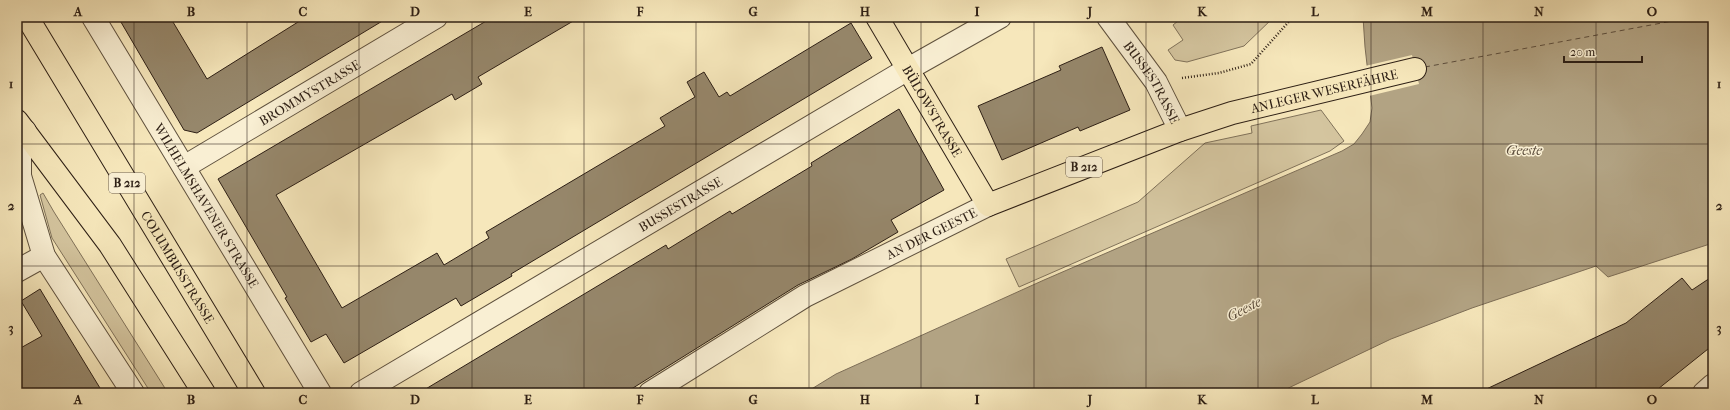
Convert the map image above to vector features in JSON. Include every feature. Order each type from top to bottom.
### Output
[{"type":"main road","name":"COLUMBUSSTRASSE","points":[[27,17],[254,393]]},
{"type":"main road","name":"BÜLOWSTRASSE","points":[[877,17],[988,205]]},
{"type":"main road","name":"ANLEGER WESERFÄHRE","points":[[1232,113],[1415,69]]},
{"type":"main road","name":"AN DER GEESTE","points":[[988,205],[1180,130],[1232,113]]},
{"type":"main road","points":[[20,128],[110,245],[204,393]]},
{"type":"street","name":"WILHELMSHAVENER STRASSE","points":[[93,17],[320,393]]},
{"type":"street","name":"BROMMYSTRASSE","points":[[184,167],[436,17]]},
{"type":"street","name":"BUSSESTRASSE","points":[[362,393],[908,69],[1000,17]]},
{"type":"street","name":"BUSSESTRASSE","points":[[1108,17],[1156,82],[1180,130]]},
{"type":"street","points":[[20,128],[20,176],[44,256],[133,393]]},
{"type":"street","name":"AN DER GEESTE","points":[[650,393],[805,296],[988,205]]},
{"type":"street","points":[[17,271],[44,256]]},
{"type":"street","points":[[1704,393],[1713,385]]},
{"type":"path","points":[[1156,82],[1219,73],[1250,64],[1293,17]]},
{"type":"shaded area","points":[[1183,17],[1274,17],[1244,46],[1187,62],[1175,60],[1168,50],[1183,40],[1173,25]]},
{"type":"shaded area","points":[[1321,110],[1344,141],[1330,151],[1019,287],[1006,259],[1138,202],[1205,143],[1252,133],[1251,126]]},
{"type":"shaded area","points":[[43,193],[168,393],[151,393],[52,238],[40,195]]},
{"type":"water","name":"Geeste","points":[[1363,17],[1713,17],[1713,243],[1608,277],[1596,266],[1472,308],[1391,339],[1278,393],[805,393],[836,374],[1044,280],[1342,151],[1354,144],[1370,122],[1372,108]]},
{"type":"pier","points":[[1412,55],[1419,84],[1369,96],[1365,66]]},
{"type":"building","points":[[118,17],[170,17],[207,79],[306,17],[389,17],[197,133],[184,130]]},
{"type":"building","points":[[493,17],[580,17],[478,77],[482,84],[455,100],[452,94],[276,195],[342,308],[437,253],[444,265],[489,238],[486,232],[665,126],[660,118],[695,97],[687,82],[704,72],[719,97],[727,92],[730,96],[851,23],[872,58],[511,274],[512,276],[461,306],[456,298],[344,363],[326,334],[311,342],[285,298],[287,297],[218,179]]},
{"type":"building","points":[[1102,47],[1130,110],[1080,131],[1078,127],[1002,160],[978,106],[1061,70],[1059,66]]},
{"type":"building","points":[[899,109],[944,190],[891,220],[898,232],[852,259],[798,285],[625,393],[419,393],[666,245],[668,249],[730,211],[732,214],[812,166],[811,163]]},
{"type":"building","points":[[1713,276],[1713,345],[1653,393],[1478,393],[1626,323],[1682,278],[1692,290]]},
{"type":"building","points":[[40,289],[103,393],[17,393],[17,350],[42,336],[21,301]]},
{"type":"ferry route","points":[[1425,67],[1694,17]]}]
